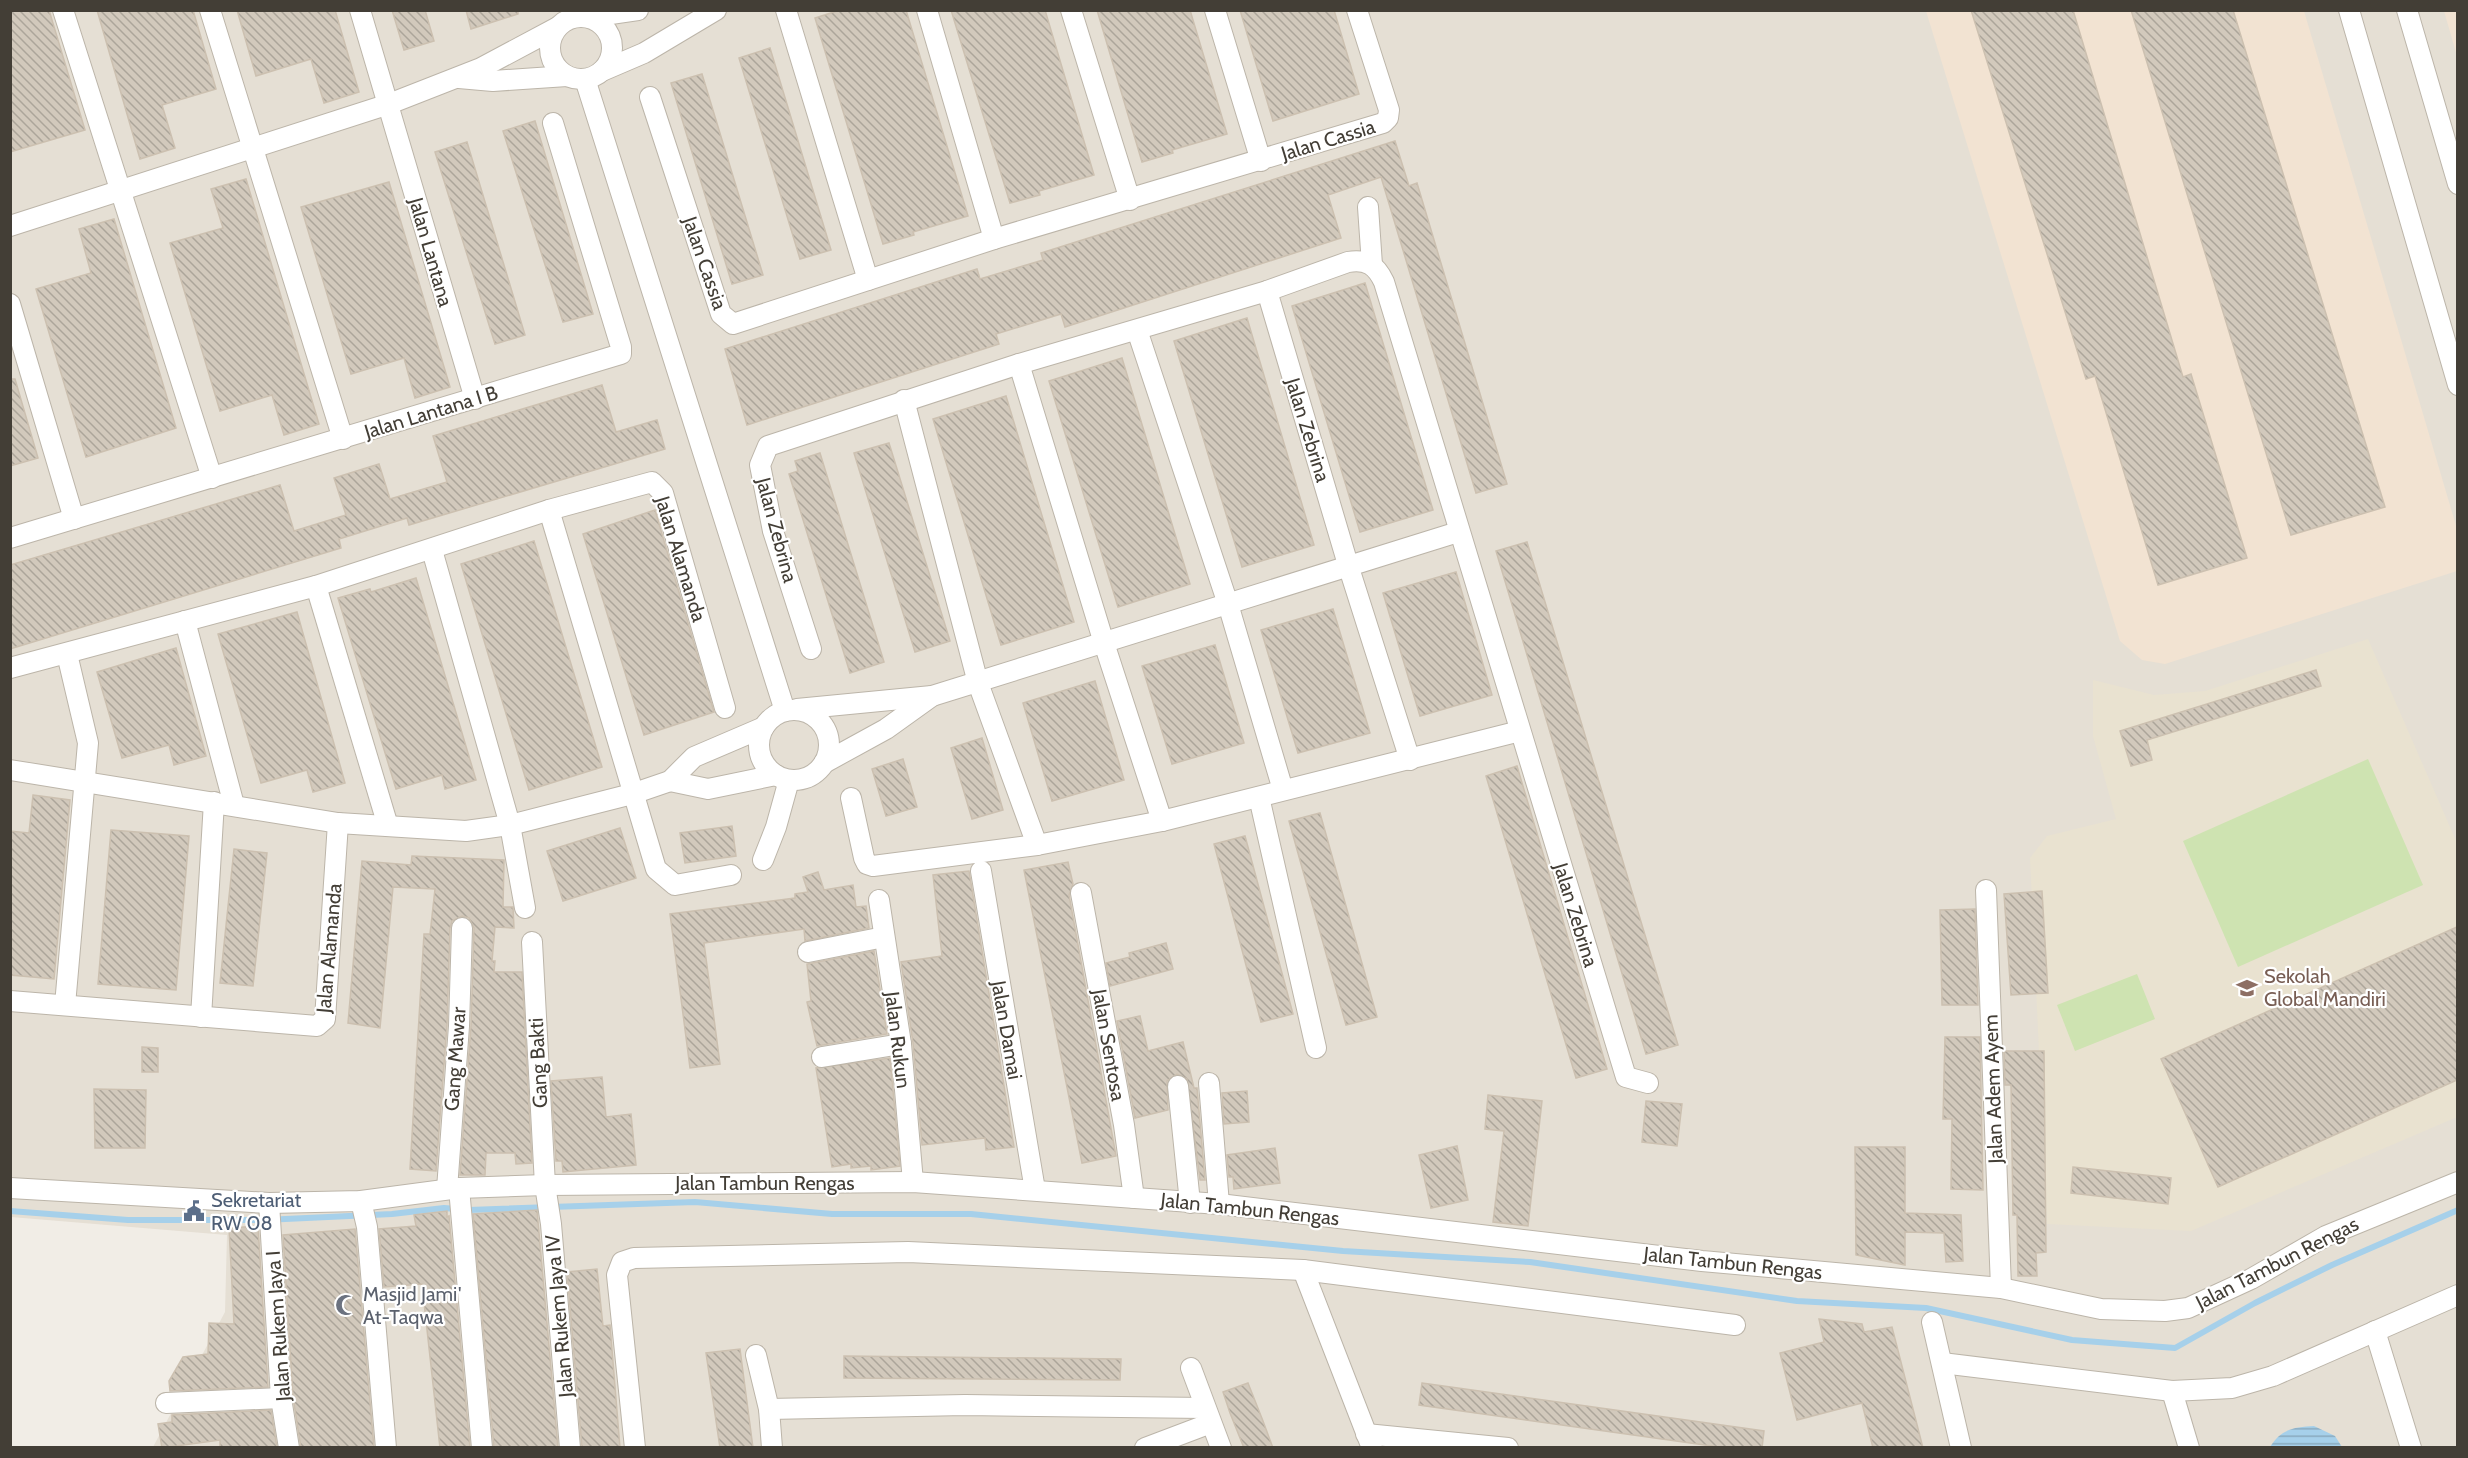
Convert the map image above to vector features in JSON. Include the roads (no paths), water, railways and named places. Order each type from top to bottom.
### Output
[{"type":"street","points":[[63,10],[212,478]]},
{"type":"street","points":[[210,10],[343,439]]},
{"type":"street","name":"Jalan Lantana","points":[[360,10],[475,399]]},
{"type":"street","points":[[10,226],[389,104],[481,68],[572,18],[638,10]]},
{"type":"street","points":[[453,78],[493,81],[585,75],[644,53],[716,10]]},
{"type":"street","points":[[786,10],[868,280]]},
{"type":"street","points":[[927,10],[994,238]]},
{"type":"street","points":[[1071,10],[1130,200]]},
{"type":"street","name":"Jalan Cassia","points":[[1215,10],[1261,161]]},
{"type":"street","name":"Jalan Cassia","points":[[650,97],[726,321],[732,324],[994,238],[1130,200],[1383,123],[1388,118],[1389,110],[1357,10]]},
{"type":"street","points":[[2349,10],[2457,385]]},
{"type":"street","points":[[2407,10],[2457,184]]},
{"type":"street","points":[[572,18],[607,31],[611,41],[609,63],[585,75],[559,71],[550,54],[549,45],[572,18]]},
{"type":"street","points":[[585,75],[791,710]]},
{"type":"street","name":"Jalan Lantana I B","points":[[10,538],[621,354],[621,347],[553,123]]},
{"type":"street","name":"Jalan Zebrina","points":[[1368,207],[1372,265],[1384,282],[1458,532],[1626,1077],[1647,1083]]},
{"type":"street","name":"Jalan Zebrina","points":[[811,649],[773,531],[760,465],[764,451],[777,441],[1019,364],[1267,291],[1348,262],[1360,261],[1372,265]]},
{"type":"street","name":"Jalan Zebrina","points":[[1267,291],[1349,568],[1410,760]]},
{"type":"street","points":[[10,304],[74,519]]},
{"type":"street","points":[[1137,330],[1228,604],[1283,790]]},
{"type":"street","points":[[1019,364],[1104,643],[1162,820]]},
{"type":"street","points":[[904,400],[978,683],[1037,845]]},
{"type":"street","name":"Jalan Alamanda","points":[[10,668],[316,586],[549,510],[652,482],[663,493],[725,708]]},
{"type":"street","points":[[549,510],[656,869],[675,885],[731,875]]},
{"type":"street","points":[[783,777],[764,764],[759,740],[764,727],[773,717],[791,710],[932,696],[1349,568],[1458,532]]},
{"type":"street","points":[[432,550],[510,825],[525,908]]},
{"type":"street","points":[[316,586],[388,826]]},
{"type":"street","points":[[185,621],[224,804],[201,1017]]},
{"type":"street","points":[[65,1005],[88,743],[67,654]]},
{"type":"street","points":[[670,781],[708,789],[783,777],[803,779],[815,773],[824,763],[886,729],[932,696]]},
{"type":"street","points":[[791,710],[812,715],[822,724],[828,736],[829,750],[824,763]]},
{"type":"street","points":[[10,770],[338,823],[466,831],[510,825],[632,794],[670,781],[694,757],[764,727]]},
{"type":"street","points":[[851,798],[864,858],[867,864],[873,866],[1037,845],[1162,820],[1520,731]]},
{"type":"street","points":[[763,860],[776,827],[783,777]]},
{"type":"street","points":[[1259,797],[1316,1048]]},
{"type":"street","name":"Jalan Alamanda","points":[[10,1001],[317,1026],[325,1019],[338,823]]},
{"type":"street","name":"Jalan Damai","points":[[981,871],[1035,1190]]},
{"type":"street","name":"Jalan Adem Ayem","points":[[1986,890],[2001,1288]]},
{"type":"street","name":"Jalan Sentosa","points":[[1081,893],[1124,1125],[1134,1198]]},
{"type":"street","name":"Jalan Rukun","points":[[879,900],[901,1044],[913,1182]]},
{"type":"street","name":"Gang Mawar","points":[[462,928],[456,1196],[482,1448]]},
{"type":"street","points":[[808,952],[884,937]]},
{"type":"street","name":"Gang Bakti","points":[[532,942],[546,1195]]},
{"type":"street","points":[[822,1057],[901,1044]]},
{"type":"street","points":[[1209,1083],[1219,1204]]},
{"type":"street","points":[[1178,1086],[1190,1203]]},
{"type":"street","name":"Jalan Tambun Rengas","points":[[10,1188],[270,1217],[361,1204],[456,1196],[913,1182],[1219,1204],[1702,1261],[2001,1288],[2101,1309],[2165,1311],[2188,1308],[2251,1279],[2326,1236],[2457,1182]]},
{"type":"street","name":"Jalan Rukem Jaya IV","points":[[546,1195],[570,1448]]},
{"type":"street","points":[[361,1204],[367,1227],[386,1448]]},
{"type":"street","name":"Jalan Rukem Jaya I","points":[[270,1217],[281,1398],[289,1448]]},
{"type":"street","points":[[634,1448],[617,1275],[618,1267],[626,1260],[908,1252],[1303,1270],[1735,1325]]},
{"type":"street","points":[[1303,1270],[1369,1441],[1508,1448]]},
{"type":"street","points":[[1942,1363],[2172,1391],[2232,1389],[2273,1376],[2457,1295]]},
{"type":"street","points":[[1932,1322],[1961,1448]]},
{"type":"street","points":[[2375,1331],[2411,1448]]},
{"type":"street","points":[[756,1355],[769,1409],[772,1448]]},
{"type":"street","points":[[1191,1368],[1221,1448]]},
{"type":"street","points":[[2172,1391],[2189,1448]]},
{"type":"street","points":[[166,1403],[281,1398]]},
{"type":"street","points":[[769,1409],[965,1405],[1208,1415]]},
{"type":"street","points":[[1145,1448],[1208,1415]]},
{"type":"water","points":[[2314,1426],[2335,1436],[2342,1447],[2270,1447],[2279,1436],[2289,1430]]},
{"type":"waterway","points":[[10,1211],[128,1220],[264,1220],[392,1214],[444,1208],[469,1210],[695,1202],[832,1214],[971,1214],[1343,1251],[1530,1262],[1797,1301],[1926,1308],[2072,1340],[2175,1348],[2255,1303],[2332,1265],[2458,1210]]},
{"type":"place","name":"Sekolah Global Mandiri","points":[[2247,988]]},
{"type":"place","name":"Sekretariat RW 08","points":[[194,1211]]},
{"type":"place","name":"Masjid Jami' At-Taqwa","points":[[346,1305]]}]
